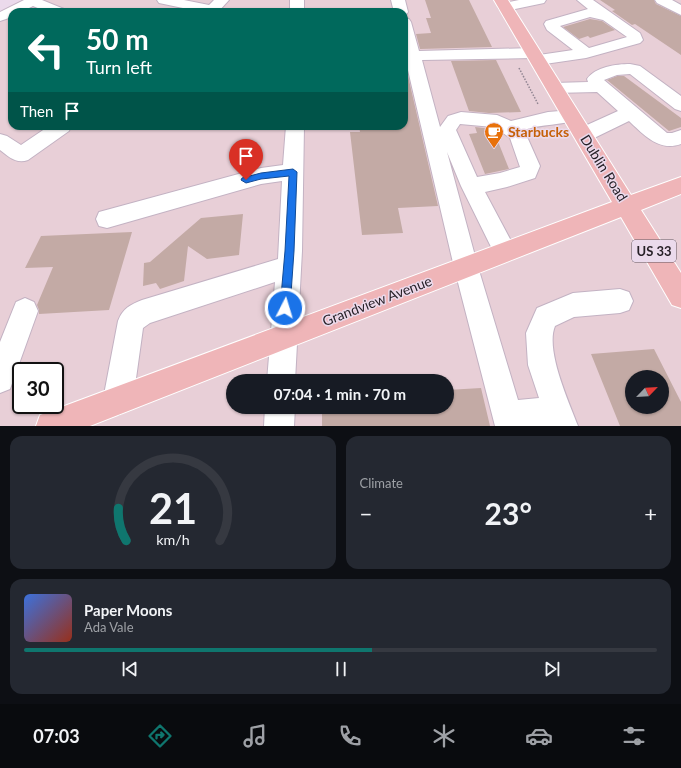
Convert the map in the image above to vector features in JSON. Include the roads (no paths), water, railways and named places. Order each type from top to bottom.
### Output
[{"type":"main road","name":"Dublin Road","points":[[503,4],[681,296]]},
{"type":"main road","name":"Grandview Avenue","points":[[50,426],[681,185]]},
{"type":"street","points":[[164,0],[183,2],[205,8]]},
{"type":"street","points":[[214,8],[222,0]]},
{"type":"street","points":[[503,4],[539,0]]},
{"type":"street","points":[[413,56],[535,56],[586,53],[635,40],[635,36],[584,0]]},
{"type":"street","points":[[662,0],[681,11]]},
{"type":"street","points":[[19,8],[34,1],[49,8]]},
{"type":"street","points":[[0,2],[15,8]]},
{"type":"street","points":[[586,53],[552,27],[551,24],[590,13],[605,16]]},
{"type":"street","points":[[408,37],[466,267],[509,421],[560,419],[542,365],[539,333],[546,317],[573,306],[620,301]]},
{"type":"street","points":[[681,105],[634,69],[628,68],[600,75],[595,78],[596,83],[652,132],[663,139],[673,140],[681,137]]},
{"type":"street","points":[[554,88],[601,87]]},
{"type":"street","points":[[583,135],[630,113]]},
{"type":"street","points":[[510,128],[528,120],[572,116]]},
{"type":"street","points":[[471,186],[485,185],[513,178],[528,172],[530,166],[518,135],[497,120],[461,118],[454,120],[447,130],[471,186],[505,252]]},
{"type":"street","points":[[0,141],[21,155],[56,130]]},
{"type":"street","points":[[281,374],[295,130]]},
{"type":"street","points":[[107,219],[261,176],[293,172]]},
{"type":"street","points":[[118,400],[131,321],[142,313],[288,267]]},
{"type":"street","points":[[0,379],[25,311]]},
{"type":"street","points":[[279,426],[280,414]]},
{"type":"place","name":"Starbucks","points":[[494,149]]}]
